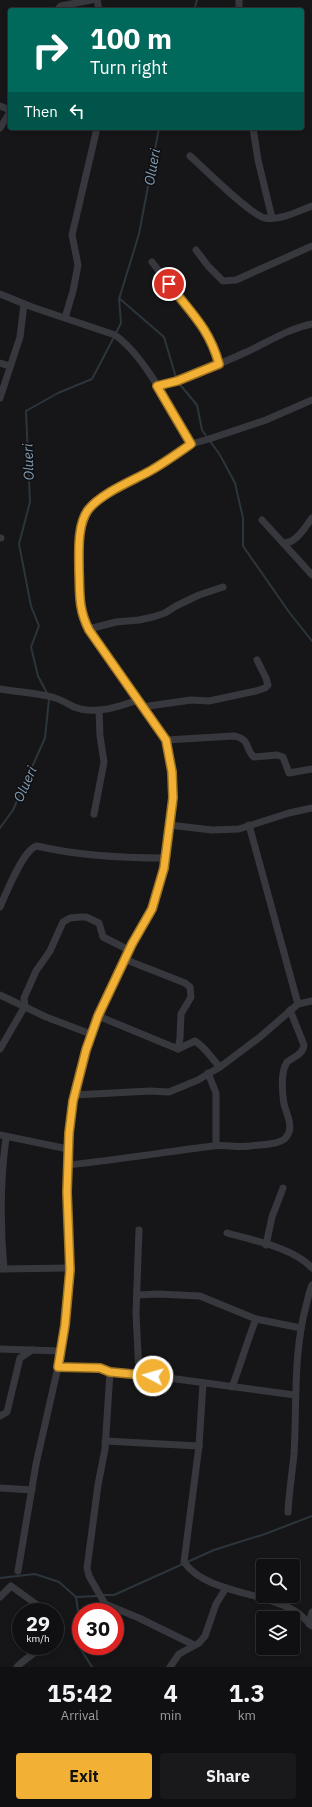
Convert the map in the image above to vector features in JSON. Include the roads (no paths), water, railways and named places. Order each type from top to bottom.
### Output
[{"type":"street","points":[[59,8],[61,6],[91,0]]},
{"type":"street","points":[[0,128],[8,114]]},
{"type":"street","points":[[65,318],[73,291],[78,265],[72,235],[97,130]]},
{"type":"street","points":[[253,130],[258,160],[272,218]]},
{"type":"street","points":[[190,156],[249,209],[263,218],[279,217],[312,206]]},
{"type":"street","points":[[196,250],[208,266],[223,281],[229,281],[236,280],[312,246]]},
{"type":"street","points":[[152,262],[202,324],[214,347],[219,364]]},
{"type":"street","points":[[0,294],[24,304],[115,335],[125,342],[157,386],[191,444]]},
{"type":"street","points":[[0,398],[20,337],[24,304]]},
{"type":"street","points":[[157,386],[177,381],[219,364],[295,328],[312,324]]},
{"type":"street","points":[[0,363],[10,366]]},
{"type":"street","points":[[18,1571],[32,1490],[58,1367],[65,1325],[70,1268],[68,1149],[74,1095],[86,1050],[98,1016],[129,950],[152,909],[162,878],[173,798],[172,772],[166,740],[89,630],[81,614],[79,557],[82,527],[88,511],[96,502],[111,492],[152,470],[191,444],[209,440],[266,420],[312,400]]},
{"type":"street","points":[[283,543],[288,543],[295,540],[312,518]]},
{"type":"street","points":[[262,520],[312,575]]},
{"type":"street","points":[[89,630],[121,621],[139,620],[153,617],[165,613],[192,598],[223,587]]},
{"type":"street","points":[[142,707],[191,700],[209,700],[265,688],[268,685],[257,660]]},
{"type":"street","points":[[0,689],[54,698],[76,708],[99,710],[116,708],[138,700]]},
{"type":"street","points":[[94,814],[104,762],[100,736],[99,710]]},
{"type":"street","points":[[166,740],[234,736],[240,737],[248,745],[251,755],[254,758],[277,755],[283,757],[289,773],[312,769]]},
{"type":"street","points":[[169,825],[212,830],[239,829],[288,813],[312,808]]},
{"type":"street","points":[[249,825],[298,1004]]},
{"type":"street","points":[[0,907],[25,856],[33,847],[37,846],[87,855],[133,858],[165,858]]},
{"type":"street","points":[[0,1049],[24,1006],[24,998],[36,971],[50,951],[63,922],[70,918],[86,917],[99,923],[103,937],[129,950]]},
{"type":"street","points":[[124,960],[185,983],[190,987],[192,997],[181,1014],[178,1049]]},
{"type":"street","points":[[0,995],[46,1017],[91,1034]]},
{"type":"street","points":[[74,1095],[150,1091],[168,1092],[198,1080],[220,1067],[260,1037],[298,1004],[312,1001]]},
{"type":"street","points":[[68,1164],[118,1160],[216,1145],[238,1148],[274,1143],[285,1139],[289,1134],[289,1121],[284,1104],[282,1076],[287,1062],[304,1050],[304,1045],[290,1010]]},
{"type":"street","points":[[98,1016],[178,1049],[195,1041],[205,1048],[210,1058],[220,1067]]},
{"type":"street","points":[[208,1073],[216,1094],[216,1145]]},
{"type":"street","points":[[68,1149],[3,1137],[1,1173],[2,1269],[70,1268]]},
{"type":"street","points":[[266,1245],[272,1217],[283,1188]]},
{"type":"street","points":[[139,1230],[137,1333],[140,1374]]},
{"type":"street","points":[[227,1233],[279,1249],[302,1260],[312,1268]]},
{"type":"street","points":[[288,1512],[289,1488],[294,1455],[295,1395],[301,1328],[309,1305],[312,1285]]},
{"type":"street","points":[[138,1295],[158,1294],[200,1296],[256,1319],[301,1328]]},
{"type":"street","points":[[232,1387],[241,1364],[246,1343],[256,1319]]},
{"type":"street","points":[[0,1349],[60,1351]]},
{"type":"street","points":[[0,1416],[7,1412],[20,1358],[32,1350]]},
{"type":"street","points":[[58,1367],[100,1368],[110,1372],[140,1374],[295,1395]]},
{"type":"street","points":[[110,1372],[111,1376],[105,1441],[87,1568],[89,1576],[105,1604],[139,1618],[194,1646]]},
{"type":"street","points":[[203,1383],[199,1446],[184,1562],[189,1569],[226,1588],[282,1606],[298,1613],[311,1625]]},
{"type":"street","points":[[105,1441],[199,1446]]},
{"type":"street","points":[[0,1488],[32,1490]]},
{"type":"street","points":[[0,1597],[11,1586],[35,1603]]},
{"type":"street","points":[[170,1667],[179,1654],[194,1646],[205,1636],[216,1604],[226,1588]]},
{"type":"street","points":[[311,1625],[312,1612]]},
{"type":"street","points":[[17,1667],[33,1655]]},
{"type":"waterway","name":"Olueri","points":[[195,8],[197,0]]},
{"type":"waterway","name":"Olueri","points":[[116,333],[121,323],[119,299],[139,234],[159,130]]},
{"type":"waterway","points":[[120,299],[164,337],[177,381],[197,405],[202,430],[207,437]]},
{"type":"waterway","name":"Olueri","points":[[47,693],[38,676],[31,647],[39,626],[31,606],[19,544],[30,502],[26,411],[58,393],[92,379],[114,337]]},
{"type":"waterway","points":[[210,441],[220,455],[235,483],[243,518],[243,546],[289,612],[312,641]]},
{"type":"waterway","name":"Olueri","points":[[0,828],[13,810],[45,738],[49,699]]},
{"type":"waterway","points":[[103,1595],[114,1595],[214,1550],[265,1534],[312,1516]]},
{"type":"waterway","name":"Olueri","points":[[0,1578],[35,1574],[59,1582],[76,1597],[79,1617],[77,1643],[92,1667]]},
{"type":"waterway","points":[[76,1597],[98,1596]]}]
